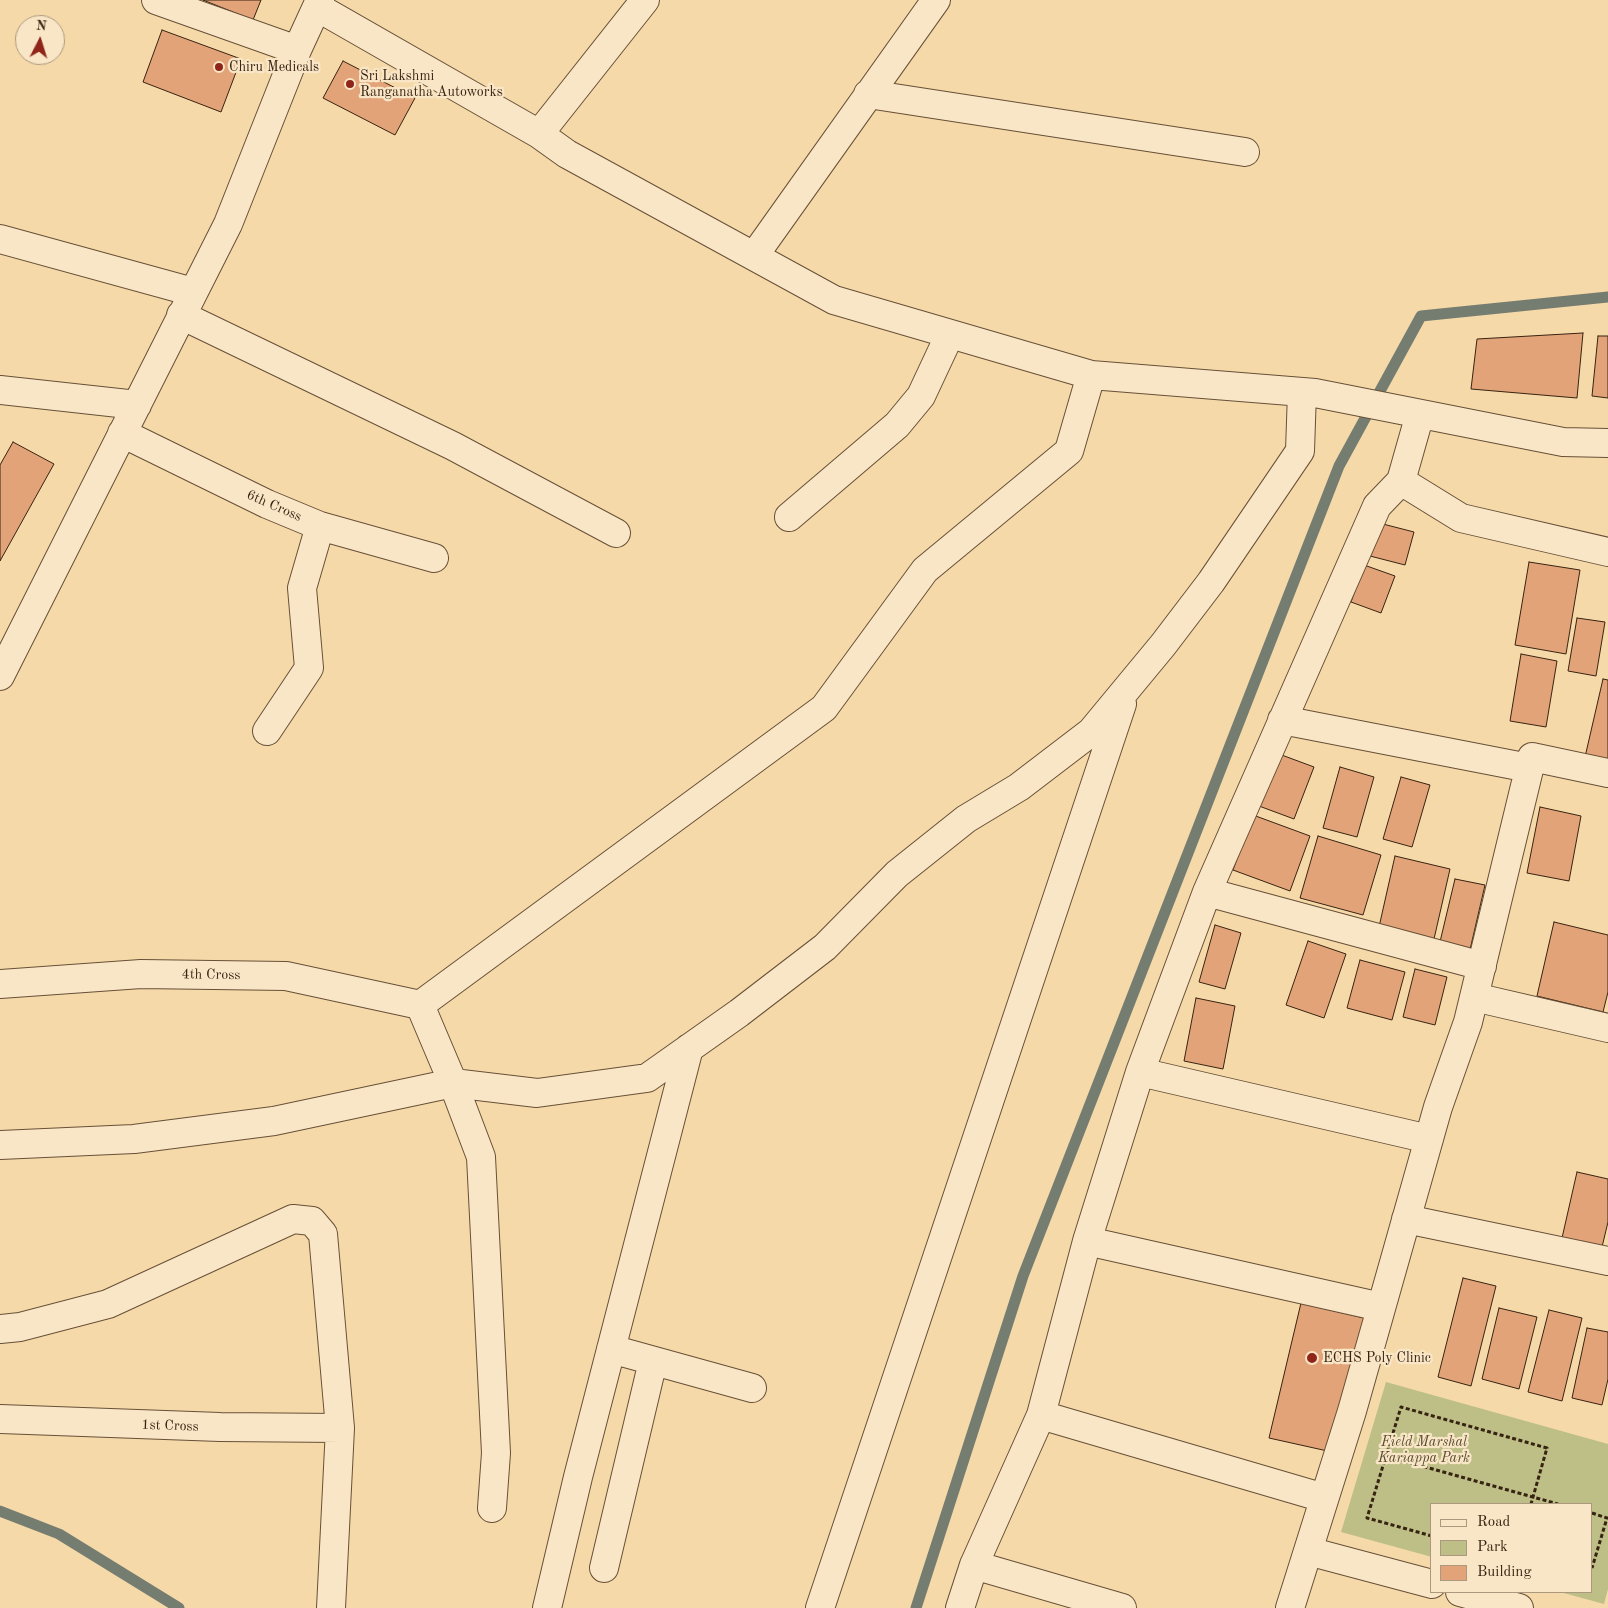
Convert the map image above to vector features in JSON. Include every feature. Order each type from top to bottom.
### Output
[{"type":"street","points":[[156,0],[296,50]]},
{"type":"street","points":[[539,134],[645,0]]},
{"type":"street","points":[[754,256],[936,0]]},
{"type":"street","points":[[0,676],[228,224],[296,50],[318,4],[539,134],[567,154],[834,300],[1091,375],[1308,392],[1563,442],[1608,443]]},
{"type":"street","points":[[868,94],[1245,152]]},
{"type":"street","points":[[0,239],[187,303],[616,534]]},
{"type":"street","points":[[788,517],[897,425],[921,396],[950,334]]},
{"type":"street","points":[[492,1508],[496,1453],[481,1157],[453,1083],[420,1005],[824,708],[925,570],[1069,451],[1091,375]]},
{"type":"street","points":[[0,390],[137,405]]},
{"type":"street","points":[[0,1145],[134,1140],[274,1121],[453,1083],[537,1093],[646,1078],[825,947],[897,874],[966,819],[1019,787],[1091,732],[1163,645],[1211,582],[1300,451],[1308,392]]},
{"type":"street","points":[[960,1608],[974,1565],[1041,1415],[1087,1241],[1140,1072],[1207,892],[1378,506],[1401,481],[1414,412]]},
{"type":"street","name":"6th Cross","points":[[122,433],[267,504],[320,526],[434,558]]},
{"type":"street","points":[[1401,481],[1461,518],[1608,552]]},
{"type":"street","points":[[267,731],[309,668],[302,588],[320,526]]},
{"type":"street","points":[[820,1608],[1127,688]]},
{"type":"street","points":[[1282,720],[1529,768]]},
{"type":"street","points":[[1290,1608],[1381,1307],[1429,1139],[1474,997],[1532,757],[1608,773]]},
{"type":"street","points":[[1207,892],[1482,966]]},
{"type":"street","name":"4th Cross","points":[[0,984],[141,974],[286,976],[420,1005]]},
{"type":"street","points":[[1474,997],[1608,1028]]},
{"type":"street","points":[[547,1608],[611,1349],[689,1048]]},
{"type":"street","points":[[1140,1072],[1429,1139]]},
{"type":"street","points":[[0,1328],[20,1327],[108,1304],[294,1219],[312,1221],[323,1234],[340,1428],[331,1608]]},
{"type":"street","points":[[1406,1219],[1608,1262]]},
{"type":"street","points":[[1087,1241],[1381,1307]]},
{"type":"street","points":[[611,1349],[752,1388]]},
{"type":"street","points":[[604,1568],[653,1361]]},
{"type":"street","points":[[1041,1415],[1324,1498]]},
{"type":"street","name":"1st Cross","points":[[0,1419],[220,1427],[340,1428]]},
{"type":"street","points":[[1308,1551],[1430,1583]]},
{"type":"street","points":[[974,1565],[1122,1608]]},
{"type":"street","points":[[1464,1593],[1519,1608]]},
{"type":"path","points":[[1430,1535],[1367,1518],[1401,1407],[1547,1448],[1531,1503]]},
{"type":"path","points":[[1386,1456],[1554,1503]]},
{"type":"path","points":[[1593,1514],[1606,1518],[1593,1564]]},
{"type":"green space","name":"Field Marshal Kariappa Park","points":[[1386,1382],[1608,1444],[1608,1589],[1604,1604],[1564,1593],[1593,1593],[1593,1503],[1430,1503],[1430,1556],[1341,1532]]},
{"type":"building","points":[[203,0],[261,0],[253,20]]},
{"type":"building","points":[[162,30],[241,59],[221,112],[143,82]]},
{"type":"building","points":[[343,61],[415,98],[395,135],[323,98]]},
{"type":"building","points":[[1583,333],[1577,398],[1471,389],[1477,339]]},
{"type":"building","points":[[1598,336],[1608,336],[1608,398],[1592,396]]},
{"type":"building","points":[[13,442],[54,464],[0,561],[0,465]]},
{"type":"building","points":[[1379,523],[1414,532],[1405,565],[1370,556]]},
{"type":"building","points":[[1529,562],[1580,570],[1566,654],[1515,645]]},
{"type":"building","points":[[1364,565],[1395,576],[1381,613],[1351,602]]},
{"type":"building","points":[[1577,618],[1605,622],[1596,676],[1568,671]]},
{"type":"building","points":[[1521,654],[1557,661],[1546,727],[1510,721]]},
{"type":"building","points":[[1603,679],[1608,680],[1608,763],[1585,757]]},
{"type":"building","points":[[1279,754],[1314,767],[1294,819],[1259,806]]},
{"type":"building","points":[[1340,767],[1374,777],[1357,837],[1323,828]]},
{"type":"building","points":[[1401,777],[1430,785],[1412,847],[1383,839]]},
{"type":"building","points":[[1540,807],[1581,816],[1569,881],[1527,873]]},
{"type":"building","points":[[1253,815],[1310,836],[1290,891],[1233,870]]},
{"type":"building","points":[[1318,836],[1381,855],[1363,915],[1300,898]]},
{"type":"building","points":[[1395,856],[1450,869],[1434,939],[1379,927]]},
{"type":"building","points":[[1455,879],[1485,885],[1469,954],[1439,946]]},
{"type":"building","points":[[1554,922],[1608,935],[1608,992],[1603,1012],[1537,996]]},
{"type":"building","points":[[1215,925],[1241,933],[1225,989],[1199,982]]},
{"type":"building","points":[[1308,941],[1346,954],[1324,1018],[1286,1005]]},
{"type":"building","points":[[1360,960],[1405,972],[1392,1020],[1347,1008]]},
{"type":"building","points":[[1415,969],[1447,977],[1435,1025],[1403,1017]]},
{"type":"building","points":[[1196,998],[1235,1006],[1223,1069],[1184,1061]]},
{"type":"building","points":[[1577,1172],[1608,1179],[1608,1222],[1602,1247],[1562,1238]]},
{"type":"building","points":[[1463,1278],[1496,1286],[1471,1386],[1438,1377]]},
{"type":"building","points":[[1301,1303],[1364,1318],[1332,1452],[1269,1438]]},
{"type":"building","points":[[1499,1308],[1537,1317],[1519,1389],[1482,1379]]},
{"type":"building","points":[[1549,1310],[1582,1318],[1562,1401],[1528,1392]]},
{"type":"building","points":[[1587,1328],[1608,1332],[1608,1379],[1602,1405],[1572,1398]]},
{"type":"waterway","points":[[916,1608],[1023,1276],[1339,466],[1421,316],[1608,297]]},
{"type":"waterway","points":[[0,1511],[59,1534],[179,1608]]},
{"type":"place","name":"Chiru Medicals","points":[[219,67]]},
{"type":"place","name":"Sri Lakshmi Ranganatha Autoworks","points":[[350,84]]},
{"type":"place","name":"ECHS Poly Clinic","points":[[1312,1358]]}]
